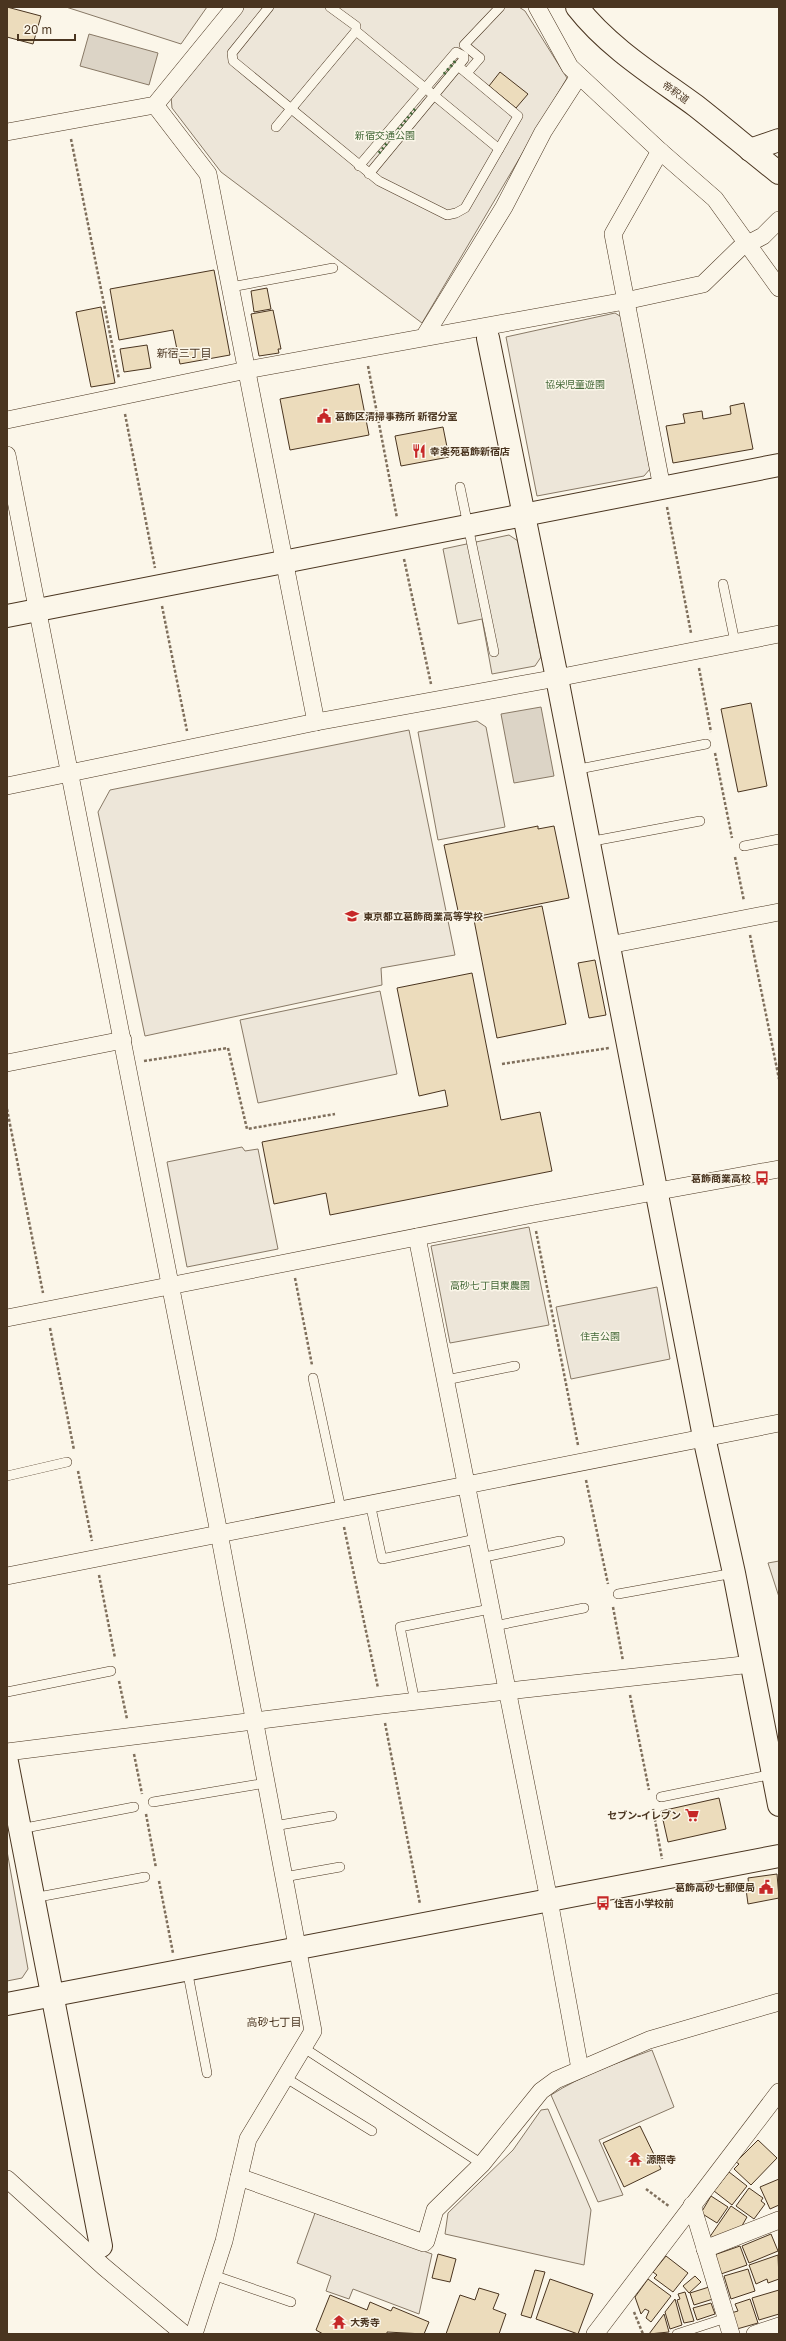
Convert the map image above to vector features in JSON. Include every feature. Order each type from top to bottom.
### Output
[{"type":"street","points":[[7,132],[155,105],[235,7]]},
{"type":"street","name":"帝釈道","points":[[577,7],[587,20],[623,52],[709,116],[779,173]]},
{"type":"street","points":[[543,9],[570,67],[660,151],[715,199],[749,244],[779,288]]},
{"type":"street","points":[[424,337],[504,207],[543,132],[579,76]]},
{"type":"street","points":[[155,105],[208,174],[316,722]]},
{"type":"street","points":[[750,150],[779,140]]},
{"type":"street","points":[[660,151],[613,234],[664,494]]},
{"type":"street","points":[[7,420],[247,370],[364,348],[424,337],[487,332],[703,284],[740,248],[763,236],[779,220]]},
{"type":"street","points":[[487,332],[510,464],[525,516],[658,1192],[704,1437],[734,1573],[752,1664],[773,1740],[773,1774],[779,1805]]},
{"type":"street","points":[[7,454],[219,1533],[313,2031],[248,2139],[213,2275],[194,2334]]},
{"type":"street","points":[[7,616],[285,561],[525,516],[664,494],[779,465]]},
{"type":"street","points":[[7,786],[316,722],[557,678],[779,634]]},
{"type":"street","points":[[609,944],[779,912]]},
{"type":"street","points":[[7,1063],[123,1040]]},
{"type":"street","points":[[7,1318],[533,1214],[779,1170]]},
{"type":"street","points":[[417,1237],[549,1900],[580,2069]]},
{"type":"street","points":[[7,1576],[779,1423]]},
{"type":"street","points":[[7,1752],[507,1691],[752,1664]]},
{"type":"street","points":[[7,1762],[104,2267]]},
{"type":"street","points":[[7,2004],[52,1995],[181,1964],[298,1948],[779,1856]]},
{"type":"street","points":[[239,2177],[424,2243],[426,2241],[435,2210],[482,2164],[541,2091],[556,2080],[649,2040],[779,2002]]},
{"type":"street","points":[[595,2334],[779,2092]]},
{"type":"street","points":[[7,2179],[104,2267],[184,2334]]},
{"type":"street","points":[[688,2210],[705,2248],[729,2326]]},
{"type":"street","points":[[705,2248],[779,2220]]},
{"type":"street","points":[[755,2334],[779,2326]]},
{"type":"lane","points":[[268,7],[232,53],[233,61],[378,182],[443,214],[452,215],[465,208],[518,116],[458,66]]},
{"type":"lane","points":[[330,7],[356,26],[356,31],[499,149]]},
{"type":"lane","points":[[467,73],[480,58],[464,45],[500,7]]},
{"type":"lane","points":[[276,127],[356,31]]},
{"type":"lane","points":[[359,166],[456,52],[464,56],[434,96],[369,174]]},
{"type":"lane","points":[[231,287],[333,268]]},
{"type":"lane","points":[[460,487],[494,652]]},
{"type":"lane","points":[[723,584],[735,642]]},
{"type":"lane","points":[[574,770],[706,744]]},
{"type":"lane","points":[[588,842],[700,821]]},
{"type":"lane","points":[[744,846],[779,839]]},
{"type":"lane","points":[[446,1380],[515,1366]]},
{"type":"lane","points":[[313,1378],[341,1509]]},
{"type":"lane","points":[[7,1476],[67,1462]]},
{"type":"lane","points":[[370,1503],[382,1559],[476,1539]]},
{"type":"lane","points":[[480,1558],[560,1541]]},
{"type":"lane","points":[[618,1594],[734,1573]]},
{"type":"lane","points":[[494,1626],[584,1608]]},
{"type":"lane","points":[[415,1702],[400,1627],[490,1609]]},
{"type":"lane","points":[[7,1692],[110,1671]]},
{"type":"lane","points":[[661,1797],[773,1774]]},
{"type":"lane","points":[[153,1802],[266,1783]]},
{"type":"lane","points":[[20,1829],[134,1807]]},
{"type":"lane","points":[[274,1826],[332,1816]]},
{"type":"lane","points":[[284,1877],[340,1867]]},
{"type":"lane","points":[[33,1898],[145,1877]]},
{"type":"lane","points":[[181,1964],[207,2073]]},
{"type":"lane","points":[[304,2048],[482,2164]]},
{"type":"lane","points":[[286,2078],[372,2131]]},
{"type":"lane","points":[[213,2275],[291,2302]]},
{"type":"lane","points":[[677,2334],[729,2326]]},
{"type":"path","points":[[67,120],[156,572]]},
{"type":"path","points":[[364,348],[399,526]]},
{"type":"path","points":[[664,494],[692,639]]},
{"type":"path","points":[[404,557],[432,691]]},
{"type":"path","points":[[161,600],[188,734]]},
{"type":"path","points":[[698,662],[712,736]]},
{"type":"path","points":[[715,750],[732,842]]},
{"type":"path","points":[[734,850],[779,1079]]},
{"type":"path","points":[[502,1064],[629,1044]]},
{"type":"path","points":[[128,1065],[228,1048],[247,1129],[335,1114]]},
{"type":"path","points":[[7,1109],[74,1453]]},
{"type":"path","points":[[533,1214],[582,1462],[609,1588]]},
{"type":"path","points":[[292,1262],[313,1378]]},
{"type":"path","points":[[78,1468],[116,1662]]},
{"type":"path","points":[[612,1603],[650,1791]]},
{"type":"path","points":[[118,1677],[142,1797]]},
{"type":"path","points":[[653,1806],[666,1877]]},
{"type":"path","points":[[145,1812],[181,1964]]},
{"type":"path","points":[[646,2189],[688,2210]]},
{"type":"green space","points":[[66,7],[207,7],[181,44]]},
{"type":"green space","name":"新宿交通公園","points":[[244,7],[519,7],[525,11],[567,78],[422,323],[221,172],[172,108],[171,96]]},
{"type":"green space","name":"協栄児童遊園","points":[[615,313],[623,318],[650,469],[644,476],[537,496],[506,337]]},
{"type":"green space","points":[[477,721],[486,727],[505,827],[438,840],[418,732]]},
{"type":"green space","points":[[409,730],[455,955],[381,968],[382,985],[145,1036],[98,812],[110,790]]},
{"type":"green space","points":[[380,991],[397,1074],[258,1103],[240,1020]]},
{"type":"green space","points":[[242,1147],[245,1151],[258,1149],[278,1249],[187,1267],[167,1162]]},
{"type":"green space","name":"高砂七丁目東農園","points":[[529,1227],[549,1325],[450,1343],[431,1246]]},
{"type":"green space","name":"住吉公園","points":[[657,1287],[670,1359],[571,1379],[556,1307]]},
{"type":"green space","points":[[779,1561],[779,1597],[768,1563]]},
{"type":"green space","points":[[7,1851],[28,1969],[22,1978],[7,1981]]},
{"type":"green space","points":[[652,2050],[674,2107],[599,2140],[623,2195],[598,2202],[551,2095],[587,2075]]},
{"type":"green space","points":[[548,2109],[591,2210],[584,2265],[445,2234],[448,2213],[513,2150],[541,2110]]},
{"type":"green space","points":[[315,2213],[432,2254],[419,2314],[353,2289],[349,2299],[326,2291],[331,2276],[297,2263]]},
{"type":"shaded area","points":[[89,34],[158,53],[149,85],[80,66]]},
{"type":"shaded area","points":[[509,535],[518,541],[541,657],[535,666],[492,674],[482,619],[458,624],[443,549]]},
{"type":"shaded area","points":[[541,707],[554,776],[514,783],[501,714]]},
{"type":"building","points":[[7,7],[41,16],[33,44],[7,37]]},
{"type":"building","points":[[500,72],[528,94],[516,108],[489,86]]},
{"type":"building","points":[[214,270],[230,355],[180,364],[173,330],[119,340],[110,289]]},
{"type":"building","points":[[267,288],[271,309],[254,312],[251,291]]},
{"type":"building","points":[[101,307],[115,383],[91,387],[76,312]]},
{"type":"building","points":[[273,310],[281,349],[278,349],[279,353],[259,356],[251,314]]},
{"type":"building","points":[[147,345],[151,368],[124,372],[120,349]]},
{"type":"building","points":[[359,384],[369,435],[290,450],[280,399]]},
{"type":"building","points":[[744,403],[753,449],[673,463],[666,426],[685,423],[683,414],[702,411],[703,419],[731,414],[730,406]]},
{"type":"building","points":[[443,427],[449,457],[401,466],[395,436]]},
{"type":"building","points":[[751,703],[767,786],[738,792],[721,709]]},
{"type":"building","points":[[538,826],[538,829],[554,826],[569,898],[460,920],[444,845]]},
{"type":"building","points":[[542,906],[566,1024],[497,1038],[474,920]]},
{"type":"building","points":[[595,960],[606,1015],[589,1018],[578,963]]},
{"type":"building","points":[[472,973],[501,1120],[540,1112],[552,1171],[330,1215],[326,1193],[274,1204],[262,1142],[448,1106],[445,1090],[419,1096],[397,988]]},
{"type":"building","points":[[719,1798],[726,1829],[668,1842],[661,1811]]},
{"type":"building","points":[[777,1874],[779,1898],[748,1904],[746,1889],[749,1889],[748,1878]]},
{"type":"building","points":[[640,2126],[661,2169],[624,2187],[603,2143]]},
{"type":"building","points":[[758,2140],[777,2158],[751,2185],[734,2169],[739,2164],[736,2162]]},
{"type":"building","points":[[729,2172],[747,2186],[732,2205],[714,2191]]},
{"type":"building","points":[[779,2179],[779,2205],[770,2209],[760,2187]]},
{"type":"building","points":[[749,2188],[763,2198],[761,2201],[765,2204],[754,2219],[736,2206]]},
{"type":"building","points":[[711,2196],[728,2207],[717,2223],[701,2213]]},
{"type":"building","points":[[731,2206],[747,2217],[739,2231],[709,2238]]},
{"type":"building","points":[[771,2234],[778,2251],[749,2263],[742,2246]]},
{"type":"building","points":[[740,2246],[747,2265],[721,2274],[714,2255]]},
{"type":"building","points":[[438,2254],[456,2259],[450,2282],[432,2278]]},
{"type":"building","points":[[778,2255],[779,2279],[768,2283],[767,2279],[756,2284],[749,2265]]},
{"type":"building","points":[[666,2256],[688,2273],[673,2292],[654,2278],[657,2275],[653,2272]]},
{"type":"building","points":[[748,2269],[755,2291],[731,2299],[724,2276]]},
{"type":"building","points":[[535,2270],[545,2272],[531,2318],[521,2315]]},
{"type":"building","points":[[695,2276],[701,2282],[689,2293],[683,2286]]},
{"type":"building","points":[[550,2279],[593,2294],[578,2334],[536,2319]]},
{"type":"building","points":[[648,2279],[671,2296],[651,2322],[646,2318],[649,2311],[645,2309],[641,2314],[635,2297]]},
{"type":"building","points":[[709,2287],[713,2299],[694,2305],[690,2293]]},
{"type":"building","points":[[479,2288],[499,2294],[493,2309],[506,2314],[499,2334],[446,2334],[460,2295],[475,2300]]},
{"type":"building","points":[[779,2290],[779,2314],[759,2320],[752,2298]]},
{"type":"building","points":[[685,2292],[694,2321],[684,2323],[677,2300],[680,2299],[678,2294]]},
{"type":"building","points":[[330,2295],[367,2310],[370,2302],[391,2311],[393,2307],[429,2322],[424,2334],[387,2332],[387,2334],[323,2334],[316,2330]]},
{"type":"building","points":[[675,2299],[682,2325],[670,2329],[665,2312]]},
{"type":"building","points":[[750,2299],[758,2323],[737,2329],[731,2313],[738,2311],[735,2304]]},
{"type":"building","points":[[711,2303],[715,2314],[697,2320],[693,2308]]},
{"type":"building","points":[[664,2314],[669,2332],[649,2334]]},
{"type":"hedge","points":[[444,74],[457,59]]},
{"type":"hedge","points":[[379,153],[415,109]]},
{"type":"place","name":"葛飾区清掃事務所 新宿分室","points":[[324,416]]},
{"type":"place","name":"幸楽苑葛飾新宿店","points":[[419,451]]},
{"type":"place","name":"東京都立葛飾商業高等学校","points":[[352,916]]},
{"type":"place","name":"葛飾商業高校","points":[[762,1178]]},
{"type":"place","name":"セブン-イレブン","points":[[692,1815]]},
{"type":"place","name":"葛飾高砂七郵便局","points":[[766,1887]]},
{"type":"place","name":"住吉小学校前","points":[[603,1903]]},
{"type":"place","name":"源照寺","points":[[635,2159]]},
{"type":"place","name":"大秀寺","points":[[339,2322]]},
{"type":"district","name":"新宿三丁目","points":[[184,353]]},
{"type":"district","name":"高砂七丁目","points":[[274,2022]]}]
